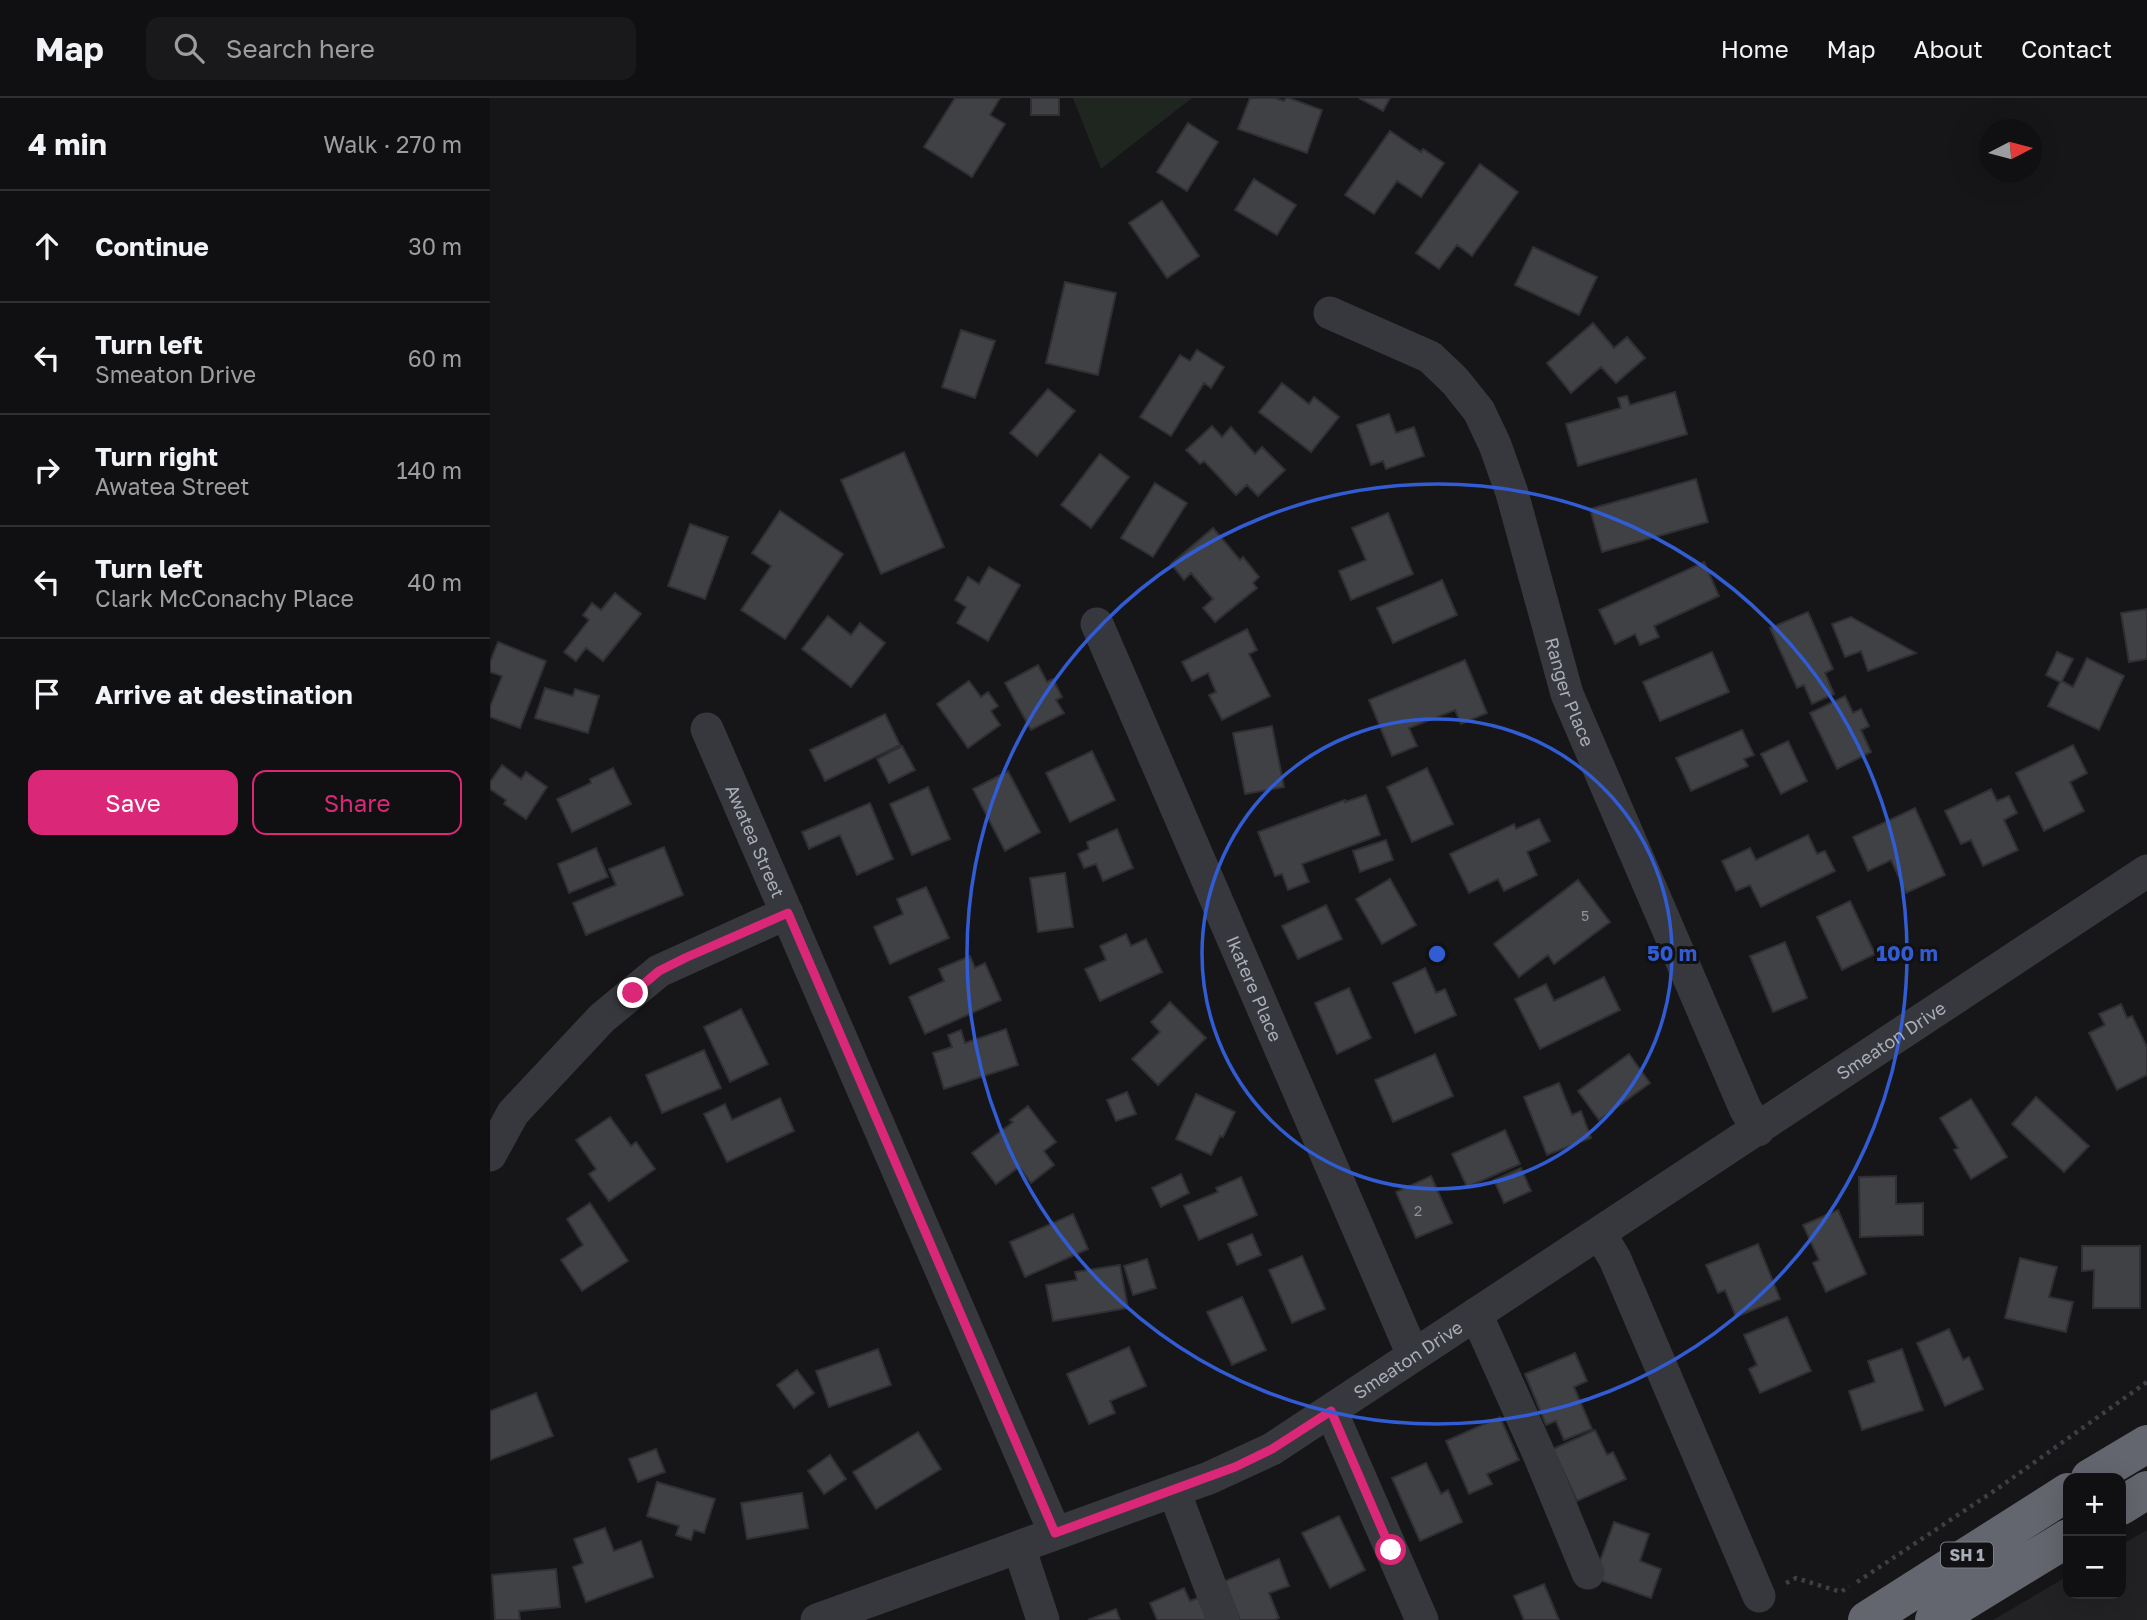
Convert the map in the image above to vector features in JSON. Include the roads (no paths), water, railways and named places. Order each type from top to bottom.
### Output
[{"type":"highway","points":[[2098,1473],[2147,1444]]},
{"type":"highway","points":[[2126,1503],[2147,1490]]},
{"type":"highway","name":"SH 1","points":[[1867,1620],[2063,1495]]},
{"type":"highway","name":"SH 1","points":[[1934,1620],[2063,1541]]},
{"type":"street","name":"Ranger Place","points":[[1330,313],[1430,357],[1455,381],[1479,411],[1495,444],[1511,493],[1567,694],[1745,1108],[1758,1130]]},
{"type":"street","name":"Ikatere Place","points":[[1097,624],[1413,1355]]},
{"type":"street","name":"Awatea Street","points":[[707,729],[1055,1533]]},
{"type":"street","name":"Smeaton Drive","points":[[817,1620],[859,1613],[1055,1533],[1226,1471],[1272,1449],[2147,871]]},
{"type":"street","points":[[490,1155],[513,1113],[602,1018],[659,971],[788,913]]},
{"type":"street","points":[[1600,1234],[1615,1259],[1759,1596]]},
{"type":"street","points":[[1476,1314],[1538,1452],[1588,1573]]},
{"type":"street","points":[[1331,1411],[1422,1620]]},
{"type":"street","points":[[1174,1491],[1223,1620]]},
{"type":"street","points":[[1019,1547],[1044,1620]]}]
